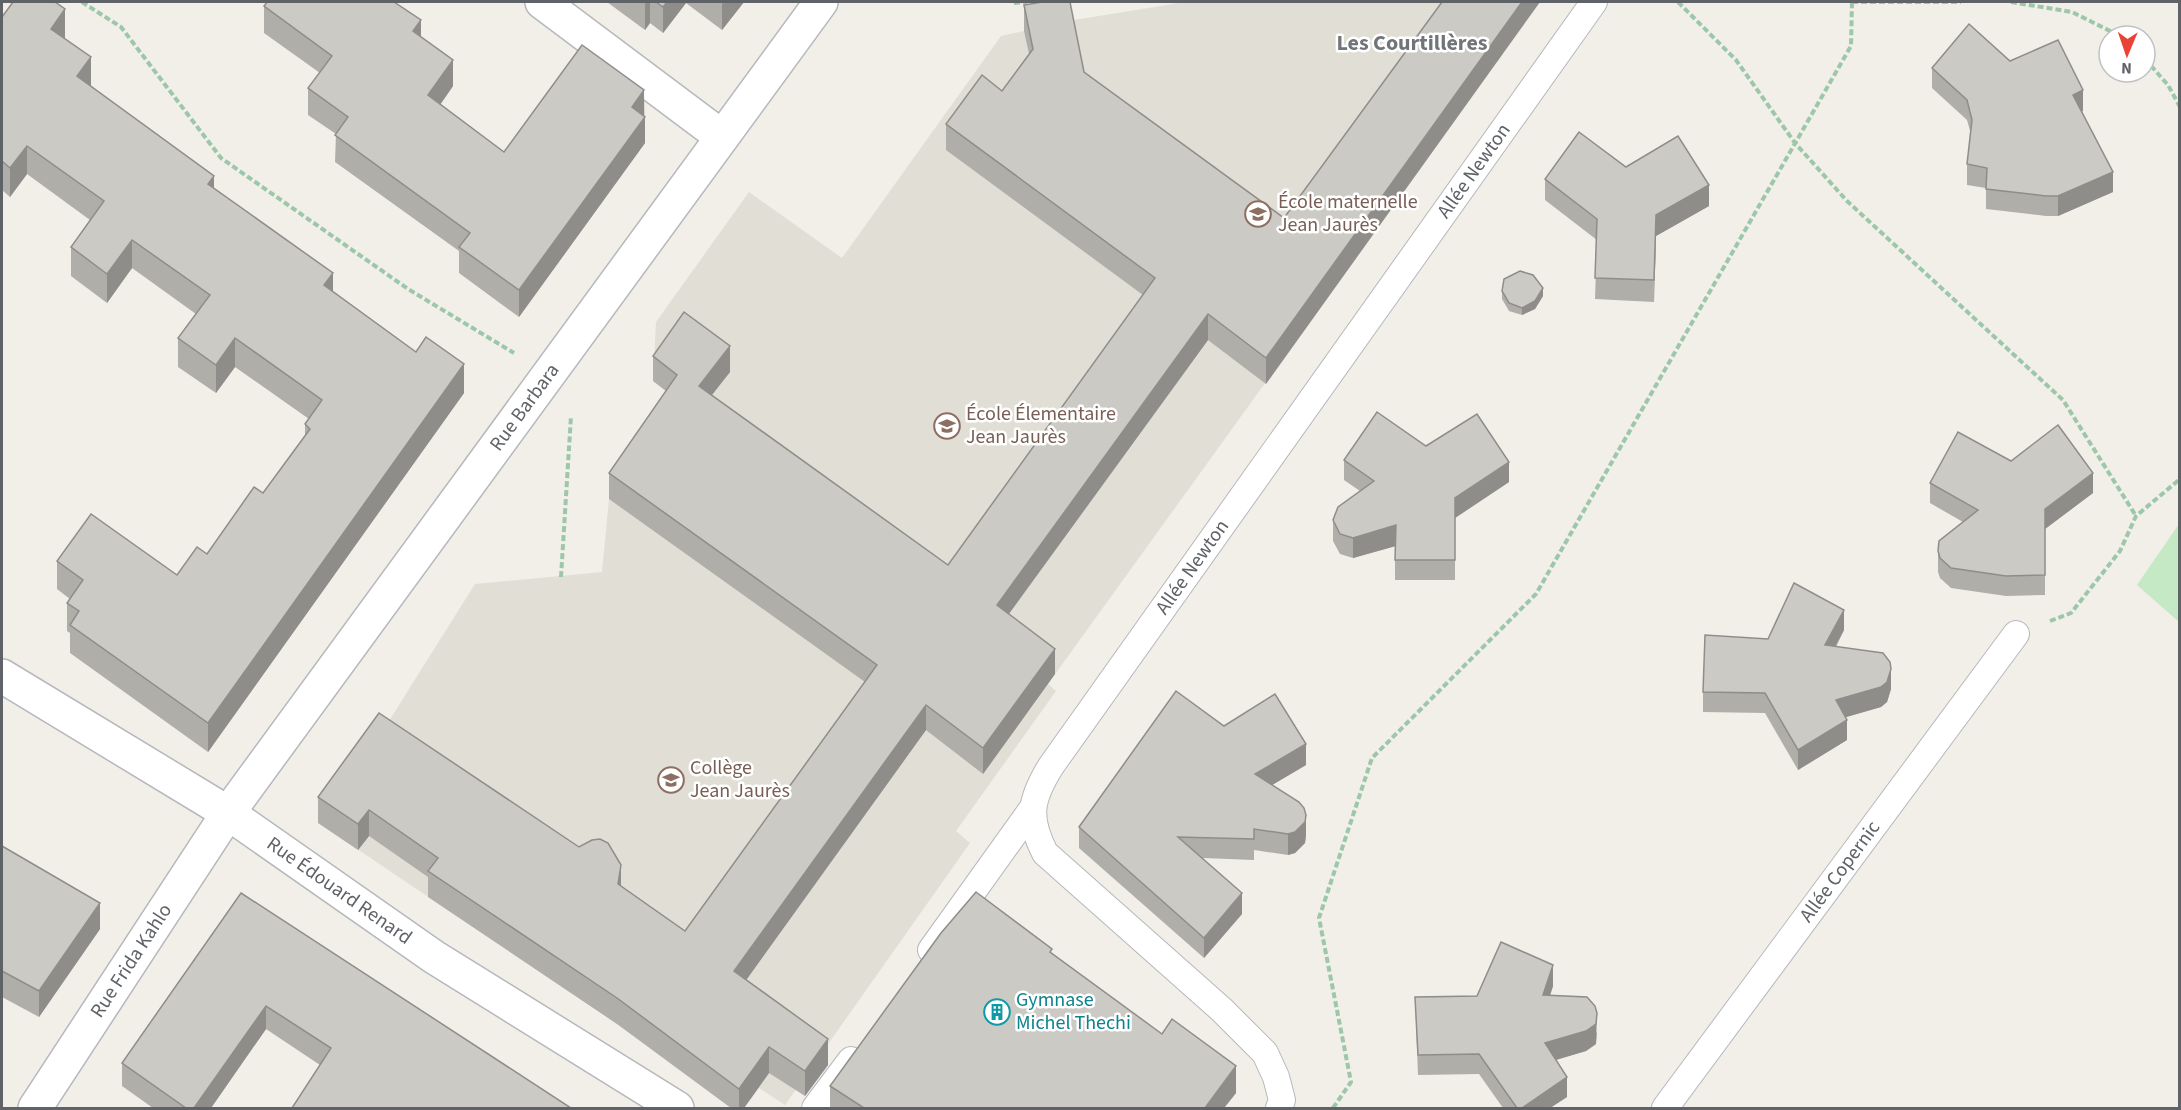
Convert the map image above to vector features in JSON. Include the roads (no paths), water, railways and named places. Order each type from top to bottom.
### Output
[{"type":"street","points":[[542,2],[722,137]]},
{"type":"street","name":"Rue Barbara","points":[[228,813],[821,2]]},
{"type":"street","name":"Rue Édouard Renard","points":[[2,676],[228,813],[434,957],[677,1108]]},
{"type":"street","name":"Rue Frida Kahlo","points":[[35,1108],[228,813]]},
{"type":"lane","name":"Allée Newton","points":[[1032,809],[1040,783],[1058,756],[1594,2]]},
{"type":"lane","name":"Allée Copernic","points":[[1665,1108],[2016,634]]},
{"type":"lane","points":[[915,972],[1032,809]]},
{"type":"lane","points":[[1032,809],[1036,834],[1046,854],[1222,1010],[1265,1053],[1276,1077],[1282,1100],[1279,1108]]},
{"type":"lane","points":[[815,1108],[866,1038]]},
{"type":"place","name":"École maternelle Jean Jaurès","points":[[1258,214]]},
{"type":"place","name":"École Élementaire Jean Jaurès","points":[[947,426]]},
{"type":"place","name":"Collège Jean Jaurès","points":[[671,780]]},
{"type":"place","name":"Gymnase Michel Thechi","points":[[997,1012]]},
{"type":"district","name":"Les Courtillères","points":[[1412,43]]}]
